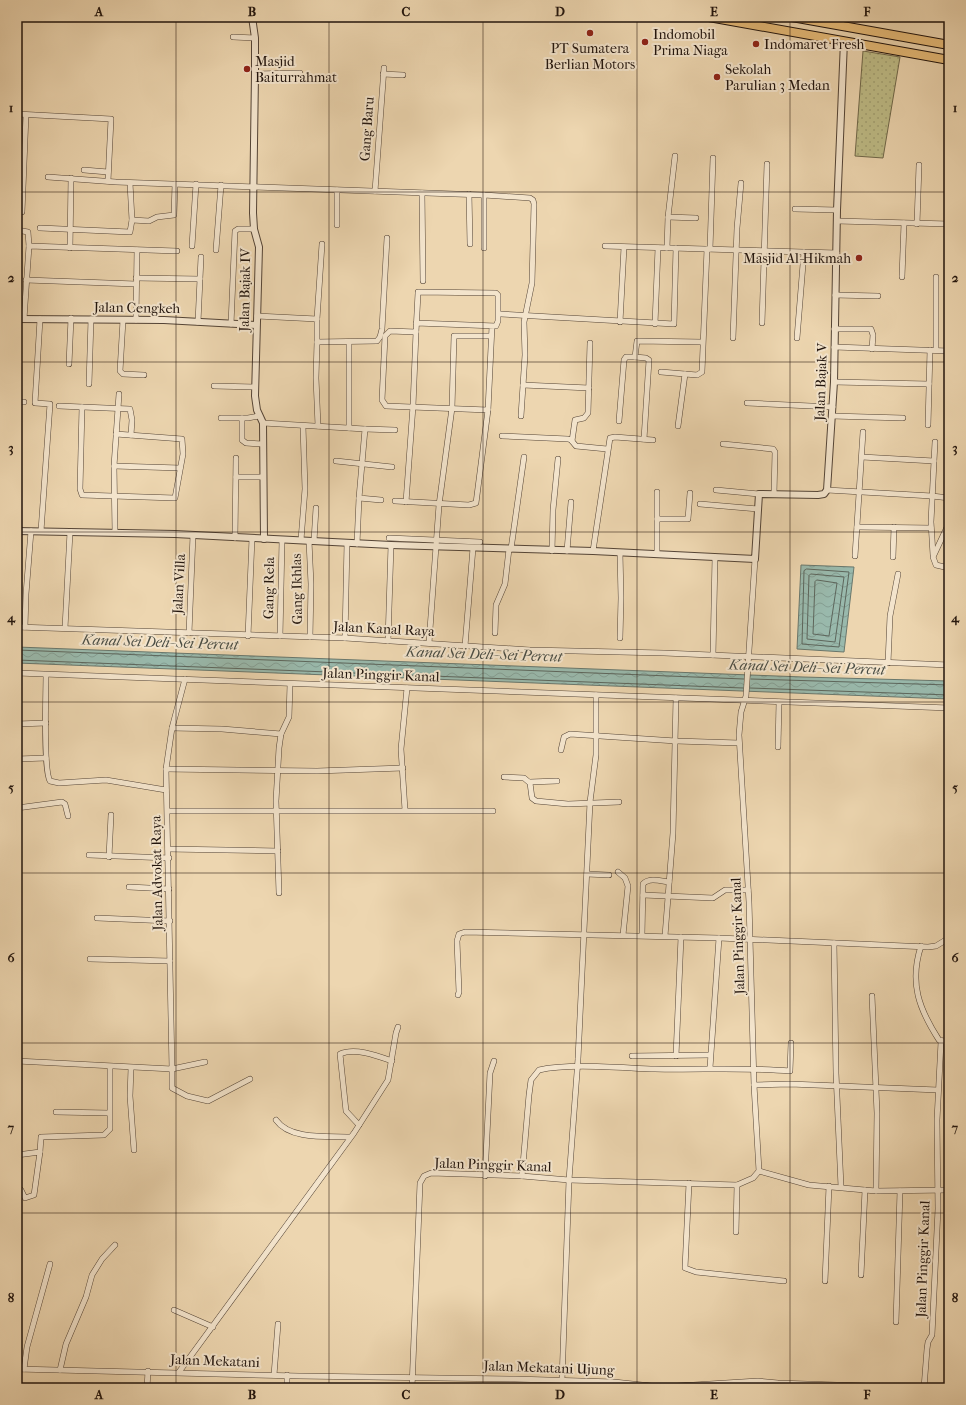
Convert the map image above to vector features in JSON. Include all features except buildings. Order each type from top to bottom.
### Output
[{"type":"highway","points":[[709,17],[949,60]]},
{"type":"highway","points":[[792,17],[949,45]]},
{"type":"street","name":"Jalan Bajak IV","points":[[252,17],[255,38],[253,186],[254,229],[259,247],[255,387],[259,416],[263,422]]},
{"type":"street","points":[[232,37],[255,38]]},
{"type":"street","name":"Jalan Bajak V","points":[[827,490],[834,382],[837,210],[844,41]]},
{"type":"street","name":"Gang Baru","points":[[375,191],[384,68]]},
{"type":"street","points":[[255,74],[300,73]]},
{"type":"street","points":[[383,74],[403,75]]},
{"type":"street","points":[[17,114],[110,119],[108,181]]},
{"type":"street","points":[[22,212],[26,115]]},
{"type":"street","points":[[667,248],[668,217],[675,156]]},
{"type":"street","points":[[661,372],[697,375],[702,372],[702,342],[713,158]]},
{"type":"street","points":[[762,323],[767,164]]},
{"type":"street","points":[[917,224],[919,165]]},
{"type":"street","points":[[84,170],[108,172]]},
{"type":"street","points":[[48,177],[130,183],[469,194],[530,198],[534,201],[532,282],[524,326],[521,416]]},
{"type":"street","points":[[70,178],[70,248]]},
{"type":"street","points":[[40,228],[129,232],[131,230],[132,220],[130,183]]},
{"type":"street","points":[[734,338],[741,183]]},
{"type":"street","points":[[132,220],[149,221],[157,217],[174,215],[175,184]]},
{"type":"street","points":[[192,246],[196,184]]},
{"type":"street","points":[[216,250],[221,185]]},
{"type":"street","points":[[337,190],[337,226]]},
{"type":"street","points":[[422,193],[423,281]]},
{"type":"street","points":[[469,194],[470,244]]},
{"type":"street","points":[[484,195],[484,248]]},
{"type":"street","points":[[795,209],[837,210]]},
{"type":"street","points":[[668,217],[696,218]]},
{"type":"street","points":[[837,221],[949,224]]},
{"type":"street","points":[[902,277],[904,223]]},
{"type":"street","points":[[231,324],[235,231],[238,229],[254,229]]},
{"type":"street","points":[[17,230],[28,232],[24,320]]},
{"type":"street","points":[[317,342],[374,342],[379,339],[381,335],[387,238]]},
{"type":"street","points":[[318,426],[316,378],[317,320],[322,244]]},
{"type":"street","points":[[28,246],[177,251]]},
{"type":"street","points":[[605,246],[837,253]]},
{"type":"street","points":[[620,322],[624,247]]},
{"type":"street","points":[[655,324],[658,248]]},
{"type":"street","points":[[501,314],[670,325],[674,323],[676,248]]},
{"type":"street","points":[[136,320],[138,250]]},
{"type":"street","points":[[797,338],[804,252]]},
{"type":"street","points":[[198,322],[201,257]]},
{"type":"street","points":[[928,425],[929,384],[933,350],[936,277]]},
{"type":"street","points":[[26,280],[136,281],[200,279]]},
{"type":"street","points":[[406,502],[414,406],[416,323],[419,292],[496,293],[498,297],[497,325],[416,323]]},
{"type":"street","points":[[835,295],[878,296]]},
{"type":"street","points":[[257,316],[317,320]]},
{"type":"street","points":[[69,364],[71,318]]},
{"type":"street","name":"Jalan Cengkeh","points":[[17,319],[71,318],[256,325]]},
{"type":"street","points":[[40,319],[35,403],[50,404],[41,531]]},
{"type":"street","points":[[89,384],[91,319]]},
{"type":"street","points":[[123,320],[120,371],[123,374],[144,375]]},
{"type":"street","points":[[395,501],[439,505],[474,505],[478,501],[488,410],[492,326]]},
{"type":"street","points":[[834,329],[871,329],[873,335],[872,349]]},
{"type":"street","points":[[416,332],[390,331],[387,333],[383,364],[383,402],[389,406],[488,410]]},
{"type":"street","points":[[429,643],[439,505],[452,408],[454,336],[492,336]]},
{"type":"street","points":[[635,357],[636,344],[639,340],[702,342]]},
{"type":"street","points":[[349,342],[349,428]]},
{"type":"street","points":[[572,441],[575,420],[587,415],[590,343]]},
{"type":"street","points":[[834,347],[949,351]]},
{"type":"street","points":[[619,421],[624,360],[626,357],[646,358],[649,360],[644,439]]},
{"type":"street","points":[[678,426],[685,374]]},
{"type":"street","points":[[834,382],[929,384]]},
{"type":"street","points":[[523,385],[589,388]]},
{"type":"street","points":[[214,386],[255,387]]},
{"type":"street","points":[[115,532],[114,466],[119,394]]},
{"type":"street","points":[[17,402],[24,402]]},
{"type":"street","points":[[747,403],[833,407]]},
{"type":"street","points":[[59,406],[131,411],[131,435]]},
{"type":"street","points":[[82,407],[81,494],[86,496],[175,498],[183,454],[182,439],[116,434]]},
{"type":"street","points":[[220,418],[259,416]]},
{"type":"street","points":[[832,416],[904,418]]},
{"type":"street","points":[[242,418],[242,440],[246,443],[262,444]]},
{"type":"street","points":[[264,539],[263,422],[303,426],[395,430]]},
{"type":"street","points":[[301,540],[305,489],[303,426]]},
{"type":"street","points":[[357,544],[361,464],[366,429]]},
{"type":"street","points":[[855,556],[863,432]]},
{"type":"street","points":[[502,436],[568,439],[576,446],[607,449]]},
{"type":"street","points":[[592,551],[607,449],[611,437],[653,440]]},
{"type":"street","points":[[935,442],[931,528],[933,555],[936,565],[949,568]]},
{"type":"street","points":[[723,444],[773,449],[775,452],[774,494]]},
{"type":"street","points":[[495,633],[496,605],[506,584],[524,457]]},
{"type":"street","points":[[862,457],[934,461]]},
{"type":"street","points":[[235,538],[236,458]]},
{"type":"street","points":[[552,551],[553,510],[558,459]]},
{"type":"street","points":[[336,461],[392,467]]},
{"type":"street","points":[[114,466],[180,468]]},
{"type":"street","points":[[236,477],[263,477]]},
{"type":"street","points":[[716,490],[759,494],[822,494],[827,490],[949,498]]},
{"type":"street","points":[[657,492],[657,554]]},
{"type":"street","points":[[657,519],[688,519],[690,493]]},
{"type":"street","points":[[745,698],[749,659],[759,494]]},
{"type":"street","points":[[359,498],[381,500]]},
{"type":"street","points":[[567,550],[571,502]]},
{"type":"street","points":[[700,504],[758,509]]},
{"type":"street","name":"Gang Ikhlas","points":[[310,637],[311,541],[316,508]]},
{"type":"street","points":[[933,555],[949,523]]},
{"type":"street","points":[[857,527],[931,528]]},
{"type":"street","points":[[893,557],[894,527]]},
{"type":"street","points":[[17,531],[115,532],[391,545],[480,542]]},
{"type":"street","points":[[25,627],[31,531]]},
{"type":"street","points":[[65,628],[70,532]]},
{"type":"street","name":"Jalan Villa","points":[[189,634],[193,535]]},
{"type":"street","points":[[248,636],[252,538]]},
{"type":"street","points":[[389,538],[473,548],[552,551],[567,550],[755,559]]},
{"type":"street","name":"Gang Rela","points":[[280,636],[282,540]]},
{"type":"street","points":[[345,638],[347,543]]},
{"type":"street","points":[[388,641],[391,545]]},
{"type":"street","points":[[465,646],[473,548]]},
{"type":"street","points":[[620,553],[620,638]]},
{"type":"street","points":[[713,655],[715,557]]},
{"type":"street","points":[[888,663],[890,616],[898,574]]},
{"type":"street","name":"Jalan Kanal Raya","points":[[17,627],[248,636],[345,638],[537,650],[713,655],[749,659]]},
{"type":"street","points":[[749,659],[949,665]]},
{"type":"street","name":"Jalan Pinggir Kanal","points":[[17,673],[676,698],[745,698],[779,702],[949,708]]},
{"type":"street","points":[[46,674],[46,758],[48,776],[53,782],[59,783],[106,780],[166,790]]},
{"type":"street","name":"Jalan Advokat Raya","points":[[185,679],[172,728],[166,769],[169,858],[172,1088],[187,1096],[208,1101],[250,1079]]},
{"type":"street","points":[[279,893],[277,812],[278,771],[281,734],[289,717],[290,684]]},
{"type":"street","points":[[406,810],[402,743],[407,688]]},
{"type":"street","points":[[562,1381],[569,1180],[577,1067],[590,802],[596,755],[596,695]]},
{"type":"street","points":[[665,936],[676,741],[676,698]]},
{"type":"street","name":"Jalan Pinggir Kanal","points":[[412,1378],[421,1179],[431,1173],[485,1176],[522,1176],[569,1180],[736,1185],[753,1178],[759,1171],[754,1085],[748,890],[739,743],[741,712],[745,698]]},
{"type":"street","points":[[778,747],[779,702]]},
{"type":"street","points":[[17,724],[46,723]]},
{"type":"street","points":[[172,728],[222,729],[281,734]]},
{"type":"street","points":[[561,750],[565,736],[596,736],[739,743]]},
{"type":"street","points":[[17,759],[46,758]]},
{"type":"street","points":[[166,769],[278,771],[403,768]]},
{"type":"street","points":[[504,777],[524,778],[530,782],[557,781]]},
{"type":"street","points":[[530,782],[532,798],[536,801],[568,804],[619,802]]},
{"type":"street","points":[[17,808],[62,802],[65,804],[68,816]]},
{"type":"street","points":[[168,811],[493,811]]},
{"type":"street","points":[[109,857],[111,815]]},
{"type":"street","points":[[168,849],[278,851]]},
{"type":"street","points":[[89,855],[109,857],[169,858]]},
{"type":"street","points":[[618,872],[625,878],[628,886],[623,935]]},
{"type":"street","points":[[587,874],[609,875]]},
{"type":"street","points":[[642,935],[643,884],[646,881],[669,882]]},
{"type":"street","points":[[129,887],[169,889]]},
{"type":"street","points":[[643,895],[713,898],[725,890],[748,890]]},
{"type":"street","points":[[97,918],[170,921]]},
{"type":"street","points":[[458,996],[457,941],[461,933],[642,935],[920,946],[936,946],[949,938]]},
{"type":"street","points":[[676,1056],[681,937]]},
{"type":"street","points":[[710,1068],[719,938]]},
{"type":"street","points":[[834,943],[836,1086],[841,1187]]},
{"type":"street","points":[[920,946],[915,970],[917,995],[924,1014],[940,1042],[937,1189],[949,1190]]},
{"type":"street","points":[[90,959],[170,961]]},
{"type":"street","points":[[872,996],[876,1086],[876,1191]]},
{"type":"street","points":[[179,1372],[359,1125],[386,1084],[398,1027]]},
{"type":"street","points":[[940,1042],[949,1042]]},
{"type":"street","points":[[522,1176],[529,1095],[534,1074],[546,1068],[754,1068],[790,1071],[791,1043]]},
{"type":"street","points":[[359,1125],[346,1111],[340,1054],[345,1052],[366,1054],[392,1061]]},
{"type":"street","points":[[632,1056],[710,1055]]},
{"type":"street","points":[[17,1061],[172,1069],[205,1062]]},
{"type":"street","points":[[485,1176],[490,1073],[494,1061]]},
{"type":"street","points":[[17,1189],[21,1190],[25,1198],[34,1195],[41,1137],[106,1134],[110,1130],[110,1067]]},
{"type":"street","points":[[131,1068],[130,1096],[134,1150]]},
{"type":"street","points":[[754,1085],[790,1084],[876,1086],[938,1090]]},
{"type":"street","points":[[56,1112],[109,1113]]},
{"type":"street","points":[[276,1120],[284,1129],[297,1134],[349,1137]]},
{"type":"street","points":[[17,1154],[40,1152]]},
{"type":"street","name":"Jalan Pinggir Kanal","points":[[759,1171],[809,1185],[876,1191],[937,1189],[938,1210],[932,1335],[928,1342],[924,1388]]},
{"type":"street","points":[[689,1183],[685,1268],[696,1272],[784,1281]]},
{"type":"street","points":[[736,1185],[736,1232]]},
{"type":"street","points":[[825,1280],[829,1186]]},
{"type":"street","points":[[861,1274],[866,1190]]},
{"type":"street","points":[[896,1322],[900,1190]]},
{"type":"street","points":[[60,1370],[66,1344],[86,1297],[92,1275],[102,1259],[115,1245]]},
{"type":"street","points":[[24,1369],[29,1341],[50,1264]]},
{"type":"street","points":[[174,1310],[213,1327]]},
{"type":"street","points":[[274,1374],[278,1324]]},
{"type":"street","name":"Jalan Mekatani","points":[[17,1368],[412,1378]]},
{"type":"street","points":[[147,1388],[148,1371]]},
{"type":"street","points":[[287,1375],[287,1388]]},
{"type":"street","points":[[412,1378],[412,1388]]},
{"type":"street","name":"Jalan Mekatani Ujung","points":[[412,1378],[614,1382],[660,1387],[758,1381],[924,1388]]},
{"type":"shaded area","points":[[863,51],[900,57],[883,158],[855,156]]},
{"type":"water","points":[[801,565],[854,567],[844,652],[797,649]]},
{"type":"water","points":[[17,647],[803,677],[949,681],[949,699],[17,663]]},
{"type":"place","name":"PT Sumatera Berlian Motors","points":[[590,33]]},
{"type":"place","name":"Indomobil Prima Niaga","points":[[645,42]]},
{"type":"place","name":"Indomaret Fresh","points":[[756,44]]},
{"type":"place","name":"Masjid Baiturrahmat","points":[[247,69]]},
{"type":"place","name":"Sekolah Parulian 3 Medan","points":[[717,77]]},
{"type":"place","name":"Masjid Al-Hikmah","points":[[859,258]]},
{"type":"water label","name":"Kanal Sei Deli–Sei Percut","points":[[160,642]]},
{"type":"water label","name":"Kanal Sei Deli–Sei Percut","points":[[484,654]]},
{"type":"water label","name":"Kanal Sei Deli–Sei Percut","points":[[807,667]]}]
